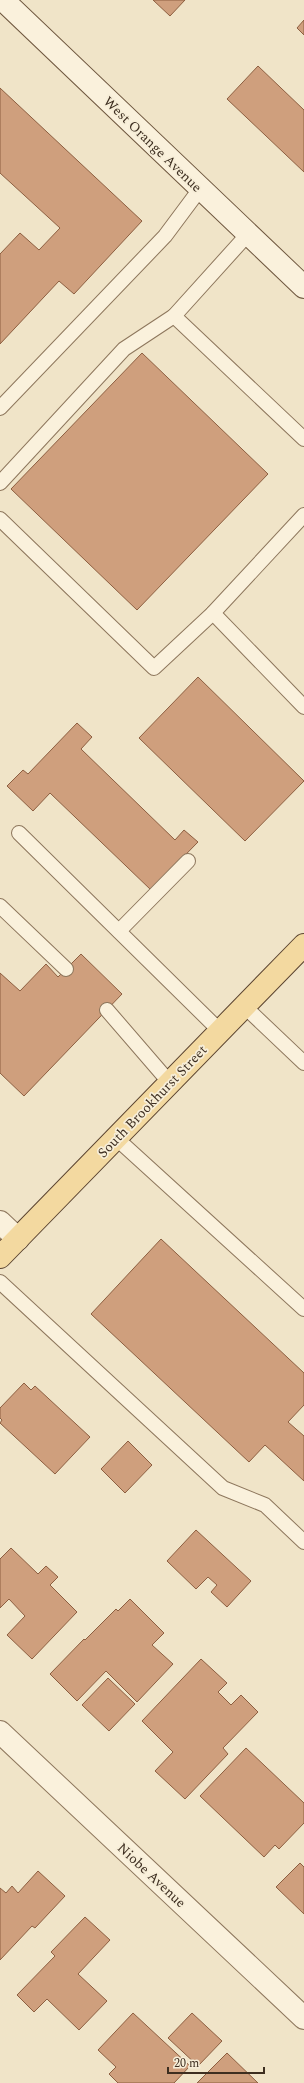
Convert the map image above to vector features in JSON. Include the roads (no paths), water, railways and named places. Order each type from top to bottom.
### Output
[{"type":"main road","name":"South Brookhurst Street","points":[[0,1257],[304,945]]},
{"type":"street","name":"West Orange Avenue","points":[[2,0],[304,287]]},
{"type":"street","points":[[0,1222],[18,1239]]},
{"type":"street","name":"Niobe Avenue","points":[[0,1732],[304,2018]]},
{"type":"lane","points":[[0,408],[165,236],[200,189]]},
{"type":"lane","points":[[0,483],[124,349],[174,316],[248,234]]},
{"type":"lane","points":[[174,316],[304,439]]},
{"type":"lane","points":[[0,519],[154,668],[214,613],[304,515]]},
{"type":"lane","points":[[214,613],[304,706]]},
{"type":"lane","points":[[19,833],[220,1030]]},
{"type":"lane","points":[[119,931],[188,861]]},
{"type":"lane","points":[[0,906],[66,969]]},
{"type":"lane","points":[[244,1006],[304,1063]]},
{"type":"lane","points":[[107,1010],[170,1082]]},
{"type":"lane","points":[[116,1138],[304,1310]]},
{"type":"lane","points":[[0,1282],[223,1488],[266,1504],[304,1542]]}]
